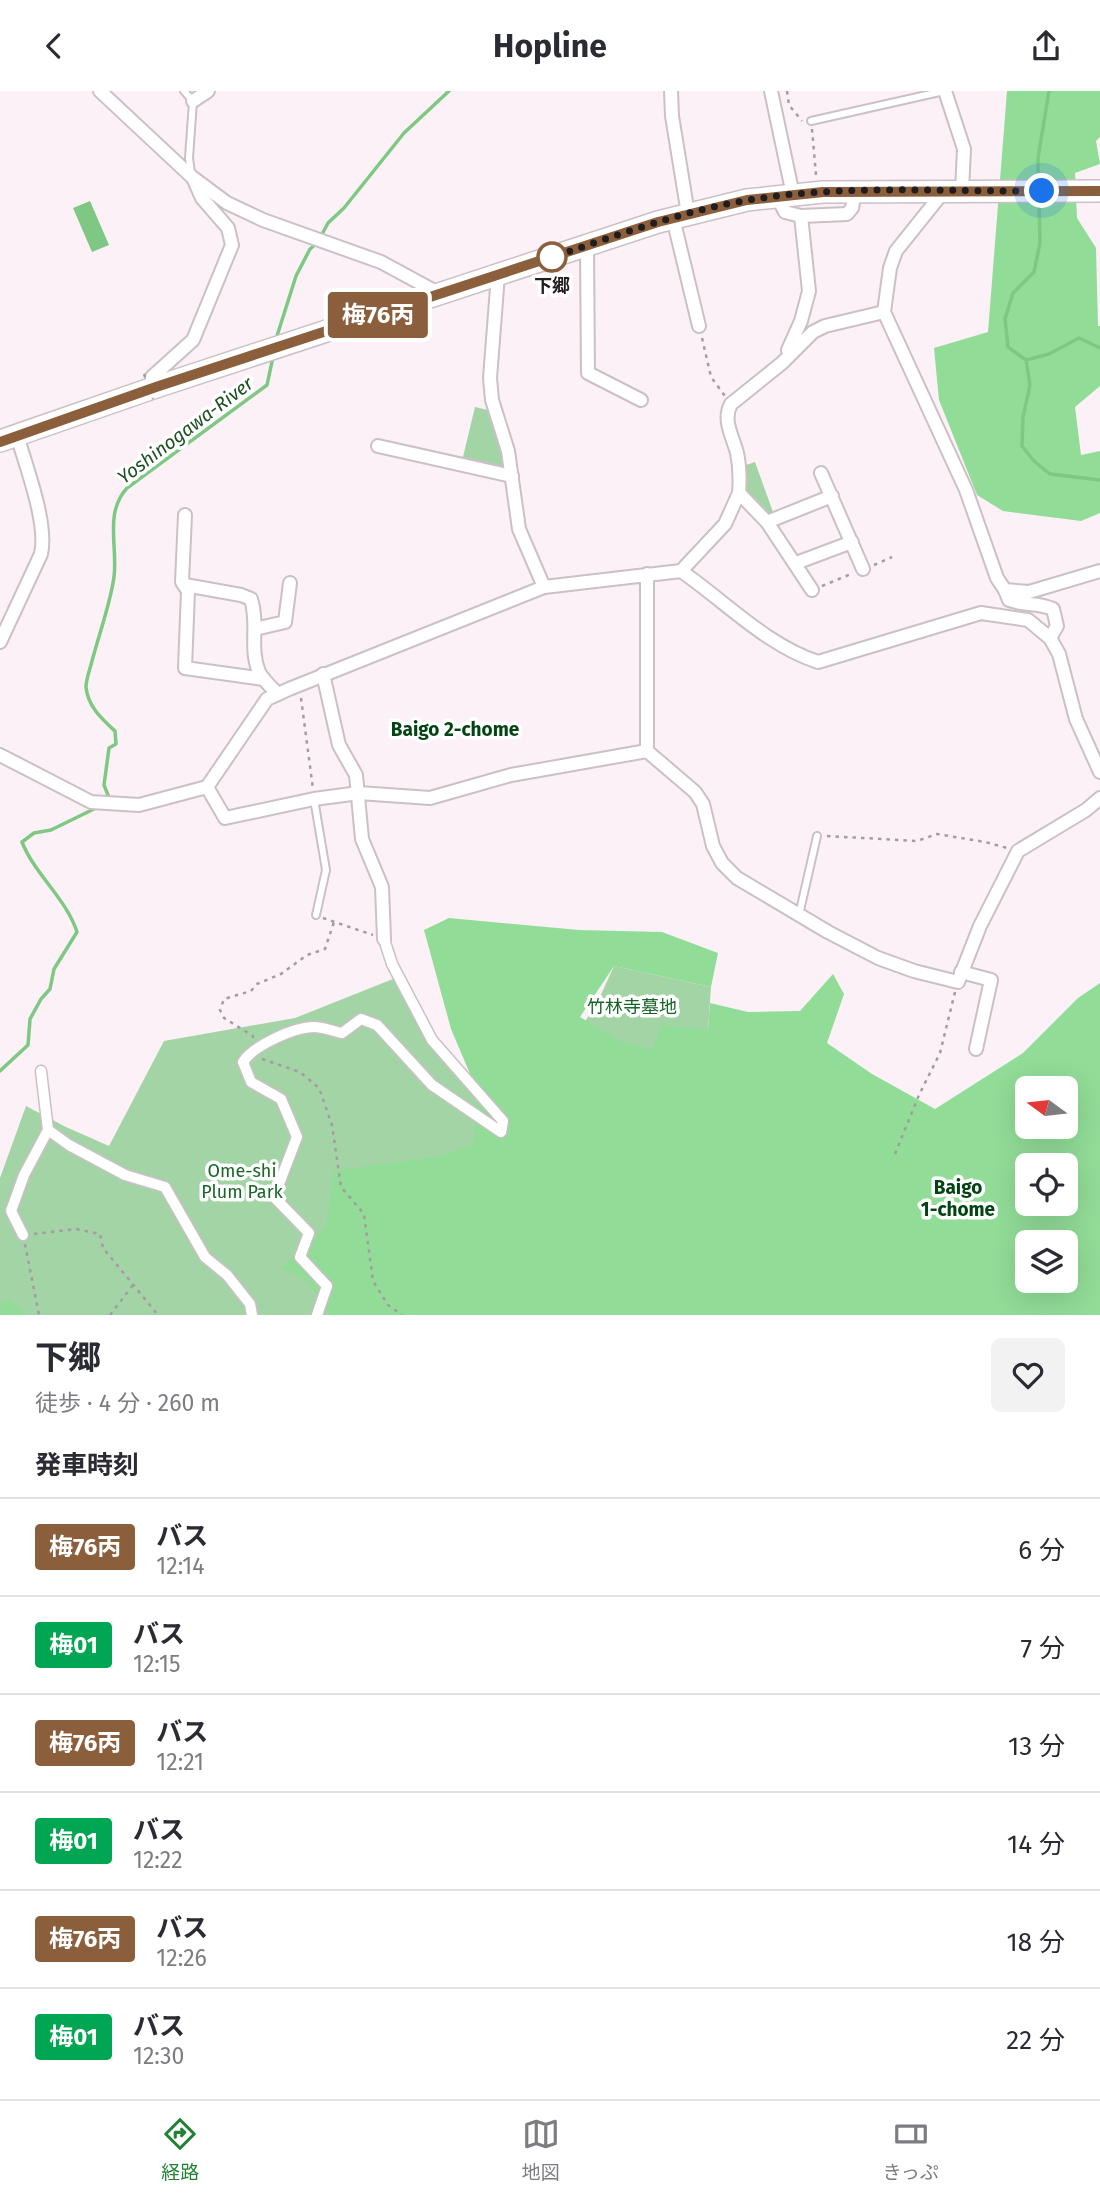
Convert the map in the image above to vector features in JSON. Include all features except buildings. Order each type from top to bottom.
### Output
[{"type":"main road","points":[[9,438],[151,387],[680,216],[747,200],[855,192],[1100,191]]},
{"type":"street","points":[[100,91],[192,177],[226,203],[263,220],[382,262],[440,294]]},
{"type":"street","points":[[188,96],[208,91]]},
{"type":"street","points":[[671,91],[680,216],[699,326]]},
{"type":"street","points":[[771,91],[785,212],[801,216],[847,213],[852,208],[855,192]]},
{"type":"street","points":[[944,91],[964,149],[953,191],[896,251],[890,268],[884,312],[966,490],[997,578],[1009,600],[1019,604],[1040,603],[1053,609],[1057,626],[1050,638]]},
{"type":"street","points":[[151,387],[152,377],[192,340],[232,245],[228,228],[202,198],[192,177]]},
{"type":"street","points":[[782,363],[801,321],[810,291],[801,216]]},
{"type":"street","points":[[587,246],[588,373],[641,400]]},
{"type":"street","points":[[498,275],[490,378],[492,400],[508,451],[519,529],[544,587]]},
{"type":"street","points":[[0,755],[91,802],[139,805],[207,787],[267,699],[299,684],[544,587],[681,571],[725,524],[739,493],[737,454],[727,419],[731,404],[782,363],[813,332],[825,325],[884,312]]},
{"type":"street","points":[[0,642],[44,542],[40,519],[9,438]]},
{"type":"street","points":[[378,446],[512,477]]},
{"type":"street","points":[[821,473],[863,569]]},
{"type":"street","points":[[739,493],[767,522],[813,590]]},
{"type":"street","points":[[767,522],[832,496]]},
{"type":"street","points":[[185,515],[182,582],[188,591],[185,668],[264,679]]},
{"type":"street","points":[[796,563],[852,542]]},
{"type":"street","points":[[681,571],[773,640],[802,657],[818,662],[981,613],[1028,620],[1050,638],[1059,654],[1076,719],[1100,772]]},
{"type":"street","points":[[1005,590],[1029,592],[1100,571]]},
{"type":"street","points":[[647,574],[647,751],[695,792],[703,804],[713,846],[722,863],[737,878],[878,958],[914,971],[991,980],[976,1049]]},
{"type":"street","points":[[255,629],[285,622],[290,583]]},
{"type":"street","points":[[185,585],[251,599],[254,608],[255,655],[260,675],[278,694]]},
{"type":"street","points":[[317,1315],[327,1286],[300,1257],[309,1233],[274,1196],[297,1137],[281,1099],[251,1082],[243,1062],[248,1054],[299,1028],[316,1027],[342,1033],[361,1019],[377,1025],[432,1085],[501,1132],[503,1121],[432,1040],[392,964],[384,939],[382,887],[362,839],[356,775],[339,745],[323,674]]},
{"type":"street","points":[[207,787],[225,818],[314,799],[359,793],[430,798],[511,775],[647,751]]},
{"type":"street","points":[[960,977],[980,926],[1018,851],[1086,810],[1100,798]]},
{"type":"street","points":[[23,1235],[5,1210],[48,1130],[41,1071]]},
{"type":"street","points":[[48,1130],[69,1145],[125,1175],[165,1187],[205,1257],[227,1275],[250,1304],[253,1315]]},
{"type":"lane","points":[[811,121],[944,91]]},
{"type":"lane","points":[[188,96],[192,177]]},
{"type":"lane","points":[[314,799],[326,870],[316,915]]},
{"type":"lane","points":[[799,915],[817,836]]},
{"type":"path","points":[[787,91],[789,105],[803,122],[811,121],[818,193]]},
{"type":"path","points":[[699,326],[711,377],[731,404]]},
{"type":"path","points":[[299,684],[314,799]]},
{"type":"path","points":[[817,836],[917,841],[937,834],[1018,851]]},
{"type":"path","points":[[316,915],[384,939]]},
{"type":"path","points":[[334,922],[325,949],[307,955],[281,974],[257,984],[251,991],[224,999],[220,1010],[224,1018],[253,1036],[248,1054],[300,1072],[319,1088],[332,1125],[341,1188],[364,1214],[373,1281],[388,1305],[402,1315]]},
{"type":"path","points":[[895,1154],[940,1053],[960,977]]},
{"type":"path","points":[[39,1315],[23,1235],[76,1229],[100,1234],[103,1248],[158,1315]]},
{"type":"path","points":[[110,1315],[133,1285]]},
{"type":"green space","points":[[475,407],[488,410],[502,445],[506,467],[502,471],[462,461]]},
{"type":"green space","points":[[755,462],[773,512],[766,516],[747,492],[746,465]]},
{"type":"green space","name":"竹林寺墓地","points":[[614,966],[711,987],[708,1030],[654,1051],[616,1041],[583,1025]]},
{"type":"green space","name":"Ome-shi Plum Park","points":[[393,979],[498,1120],[418,1315],[16,1315],[0,1309],[0,1178],[26,1106],[109,1146],[164,1041],[295,1018]]},
{"type":"shaded area","points":[[1007,91],[1100,91],[1100,137],[1096,141],[1100,164],[1075,173],[1077,218],[1096,248],[1100,326],[1100,386],[1075,407],[1081,455],[1100,451],[1100,513],[1081,521],[1003,511],[977,495],[939,400],[934,348],[988,332]]},
{"type":"shaded area","points":[[90,201],[109,245],[92,252],[73,208]]},
{"type":"shaded area","points":[[449,918],[579,930],[662,932],[718,953],[711,987],[614,966],[580,1017],[622,1042],[653,1050],[661,1025],[708,1030],[710,1003],[748,1012],[800,1011],[833,974],[844,994],[827,1043],[872,1074],[935,1109],[1023,1053],[1078,998],[1100,983],[1100,1315],[329,1315],[307,1280],[281,1268],[326,1227],[334,1171],[435,1157],[473,1145],[479,1095],[451,1029],[424,930]]},
{"type":"shaded area","points":[[9,1300],[28,1315],[0,1315],[0,1304]]},
{"type":"waterway","name":"Yoshinogawa-River","points":[[320,238],[328,223],[344,208],[404,133],[449,91]]},
{"type":"waterway","points":[[1038,184],[1038,158],[1049,91]]},
{"type":"waterway","points":[[1039,199],[1040,243],[1034,272],[1013,293],[1005,319],[1008,347],[1026,360],[1030,385],[1023,417],[1022,446],[1034,461],[1050,474],[1100,480]]},
{"type":"waterway","name":"Yoshinogawa-River","points":[[276,339],[296,276],[310,249],[316,244]]},
{"type":"waterway","points":[[1026,360],[1049,354],[1079,338],[1100,348]]},
{"type":"waterway","name":"Yoshinogawa-River","points":[[110,800],[104,785],[109,748],[116,744],[115,731],[93,707],[86,687],[114,577],[113,531],[116,508],[127,488],[267,385],[273,357]]},
{"type":"waterway","name":"Yoshinogawa-River","points":[[0,1071],[28,1045],[30,1019],[50,989],[54,969],[77,932],[66,908],[22,842],[34,833],[51,830],[98,807]]},
{"type":"bus line","name":"梅76丙","points":[[0,442],[156,387],[658,222],[747,200],[823,192],[1100,191]]},
{"type":"place","name":"下郷","points":[[552,257]]},
{"type":"district","name":"Baigo 2-chome","points":[[455,729]]},
{"type":"district","name":"Baigo 1-chome","points":[[958,1198]]},
{"type":"route","points":[[552,257],[549,258],[658,222],[747,200],[823,192],[1042,191]]}]
